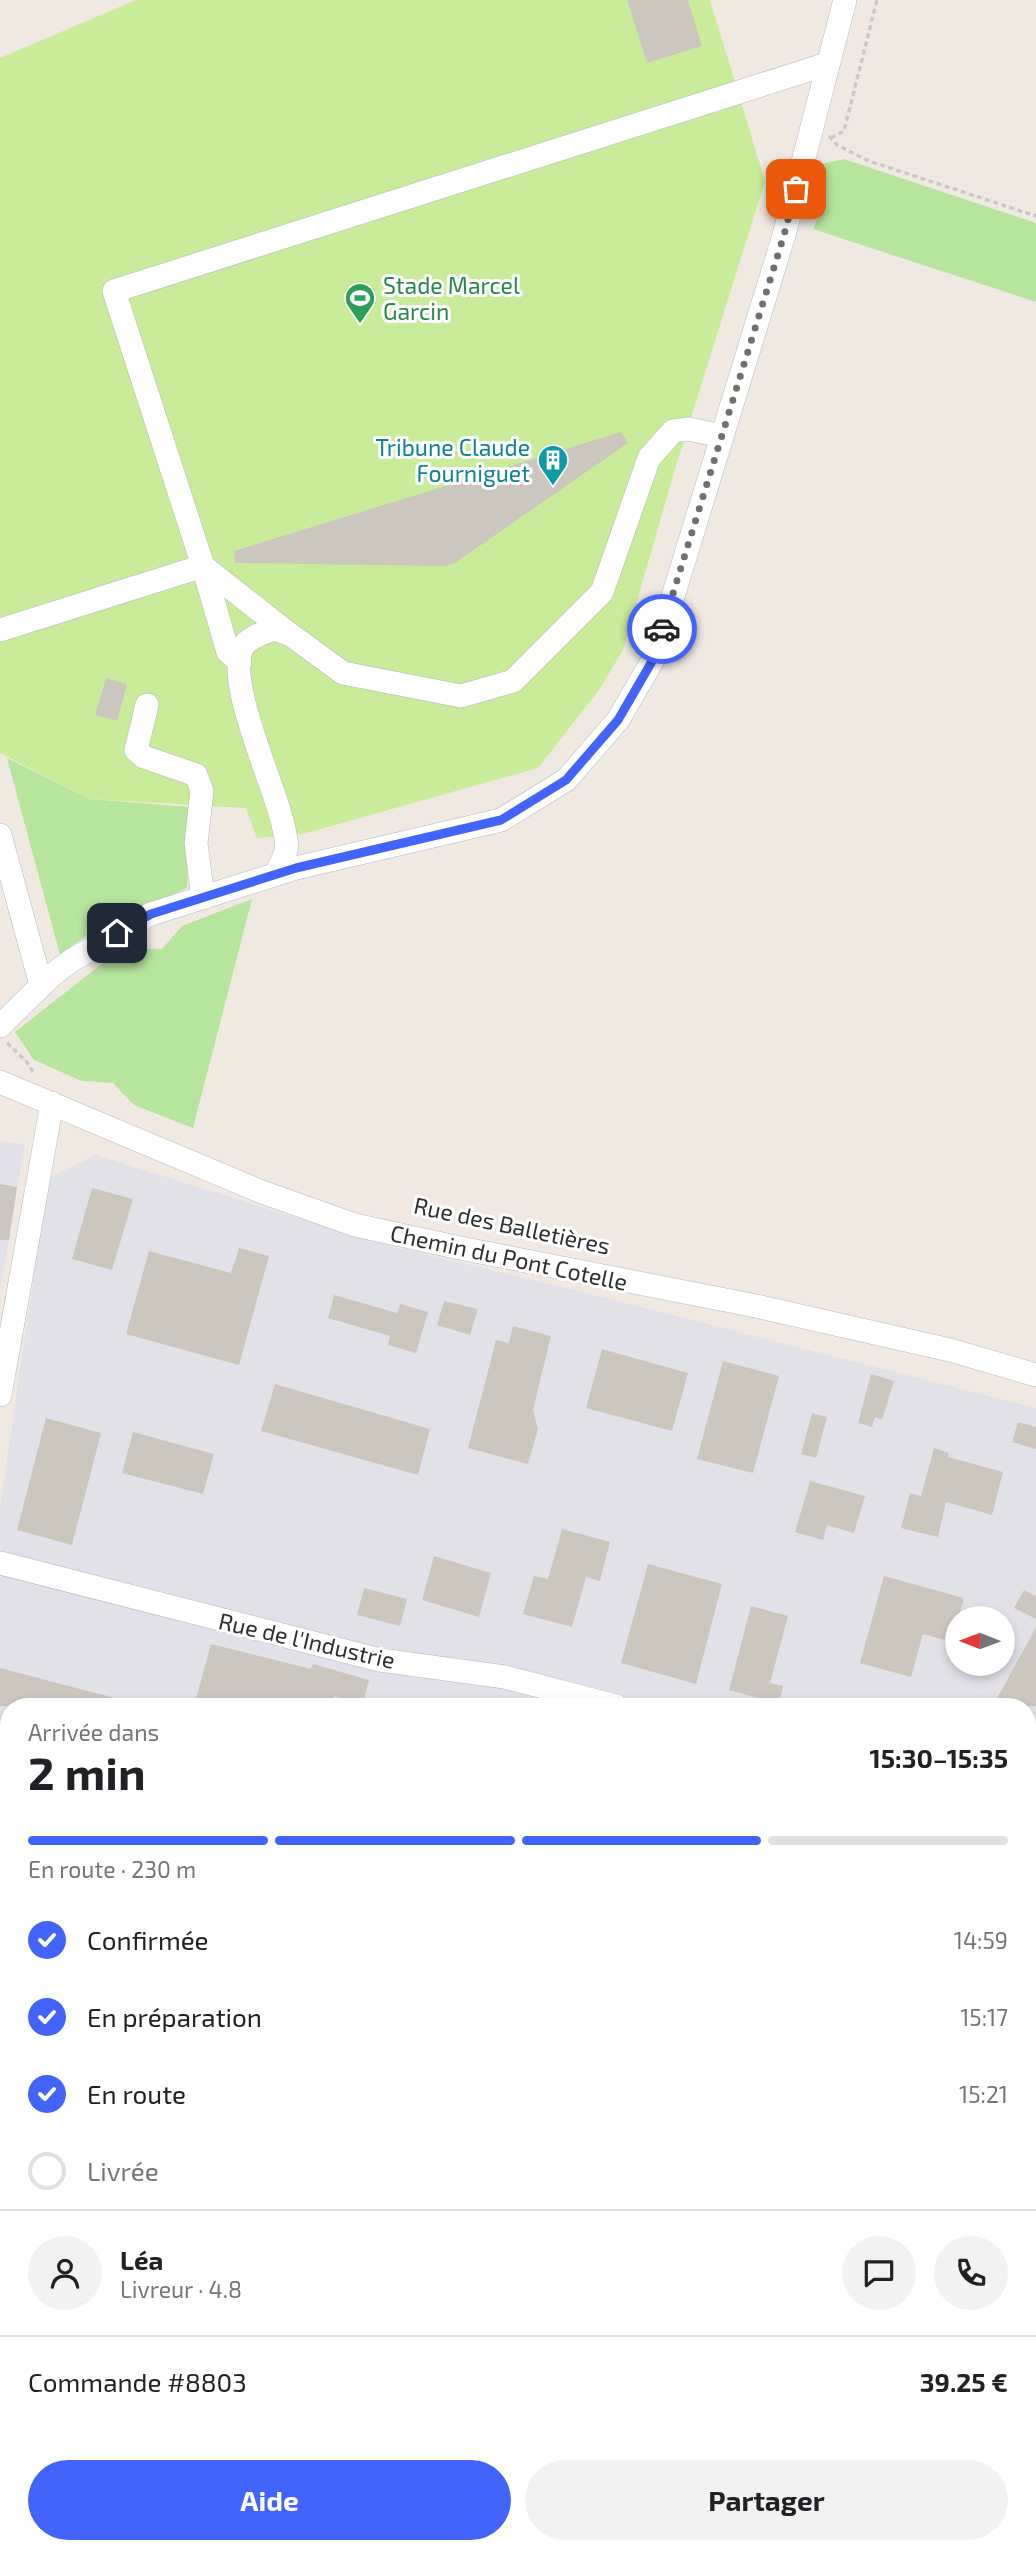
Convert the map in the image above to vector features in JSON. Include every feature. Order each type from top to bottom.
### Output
[{"type":"street","points":[[2,1033],[41,985],[72,960],[151,914],[275,874],[501,820],[566,780],[618,720],[654,658],[784,235],[845,0]]},
{"type":"street","points":[[240,662],[228,652],[114,291],[828,64]]},
{"type":"street","points":[[203,566],[343,673],[461,696],[513,681],[602,592],[649,458],[673,431],[689,429],[721,436]]},
{"type":"street","points":[[0,630],[203,566]]},
{"type":"street","points":[[275,874],[287,849],[281,810],[255,745],[238,666],[244,645],[257,636],[274,629],[291,635]]},
{"type":"street","points":[[147,705],[136,750],[144,757],[196,775],[202,791],[196,844],[203,898]]},
{"type":"street","points":[[0,835],[41,985]]},
{"type":"street","name":"Chemin du Pont Cotelle","points":[[0,1082],[262,1192],[355,1225],[756,1306],[950,1350],[1036,1375]]},
{"type":"street","points":[[0,1395],[52,1103]]},
{"type":"street","name":"Rue de l'Industrie","points":[[0,1563],[380,1660],[505,1676],[586,1698]]},
{"type":"path","points":[[877,0],[844,131],[831,138],[837,145],[869,161],[1036,216]]},
{"type":"path","points":[[2,1033],[35,1074],[33,1082]]},
{"type":"path","points":[[23,1069],[35,1074]]},
{"type":"shaded area","points":[[0,1140],[25,1145],[0,1289]]},
{"type":"shaded area","points":[[96,1155],[371,1241],[1036,1408],[1036,1698],[0,1698],[0,1508],[48,1178]]},
{"type":"green space","name":"Stade Marcel Garcin","points":[[136,0],[710,0],[765,181],[675,469],[623,650],[599,690],[538,768],[303,834],[257,838],[246,808],[90,799],[0,753],[0,58]]},
{"type":"green space","points":[[844,159],[1036,223],[1036,302],[813,229],[827,194],[813,166]]},
{"type":"green space","points":[[7,758],[90,799],[190,807],[187,888],[92,931],[60,955]]},
{"type":"green space","points":[[252,899],[193,1128],[134,1105],[113,1083],[82,1081],[34,1060],[15,1032],[122,948],[162,949],[182,926]]},
{"type":"building","points":[[627,0],[688,0],[702,46],[647,63]]},
{"type":"building","points":[[621,432],[628,443],[455,563],[445,566],[235,563],[234,551]]},
{"type":"building","points":[[106,678],[127,684],[117,721],[95,715]]},
{"type":"building","points":[[0,1184],[17,1187],[9,1240],[0,1240]]},
{"type":"building","points":[[92,1188],[133,1199],[112,1270],[72,1259]]},
{"type":"building","points":[[239,1248],[269,1256],[239,1365],[126,1334],[149,1251],[231,1273]]},
{"type":"building","points":[[334,1295],[397,1313],[400,1304],[428,1312],[416,1353],[388,1345],[390,1336],[328,1318]]},
{"type":"building","points":[[444,1301],[478,1309],[470,1335],[437,1325]]},
{"type":"building","points":[[513,1326],[551,1336],[533,1410],[538,1429],[528,1464],[468,1448],[496,1340],[509,1343]]},
{"type":"building","points":[[602,1349],[688,1373],[672,1431],[586,1408]]},
{"type":"building","points":[[723,1361],[779,1376],[753,1473],[697,1459]]},
{"type":"building","points":[[871,1374],[894,1381],[882,1420],[875,1417],[872,1427],[858,1423]]},
{"type":"building","points":[[275,1384],[430,1429],[418,1475],[261,1431]]},
{"type":"building","points":[[812,1413],[827,1417],[816,1458],[801,1454]]},
{"type":"building","points":[[46,1418],[101,1433],[72,1545],[17,1530]]},
{"type":"building","points":[[1018,1422],[1036,1427],[1036,1449],[1012,1442]]},
{"type":"building","points":[[133,1432],[214,1454],[203,1494],[122,1473]]},
{"type":"building","points":[[934,1448],[949,1453],[948,1457],[1003,1472],[992,1515],[946,1502],[938,1537],[901,1528],[910,1493],[921,1496]]},
{"type":"building","points":[[810,1481],[865,1496],[854,1533],[827,1525],[823,1540],[795,1532]]},
{"type":"building","points":[[562,1529],[610,1542],[600,1581],[586,1577],[572,1627],[523,1614],[534,1576],[548,1579]]},
{"type":"building","points":[[434,1556],[491,1573],[479,1617],[422,1600]]},
{"type":"building","points":[[648,1564],[722,1584],[696,1684],[621,1663]]},
{"type":"building","points":[[884,1576],[964,1598],[962,1606],[945,1606],[945,1640],[923,1634],[911,1677],[860,1663]]},
{"type":"building","points":[[364,1588],[407,1599],[400,1626],[357,1615]]},
{"type":"building","points":[[1024,1590],[1036,1596],[1036,1619],[1015,1608]]},
{"type":"building","points":[[751,1606],[788,1616],[770,1683],[783,1686],[780,1698],[758,1698],[729,1690]]},
{"type":"building","points":[[1036,1627],[1036,1698],[997,1698],[1009,1676],[1015,1676],[1015,1666]]},
{"type":"building","points":[[211,1644],[311,1669],[313,1664],[369,1680],[364,1698],[196,1698]]},
{"type":"building","points":[[0,1668],[115,1698],[0,1698]]},
{"type":"way so far","points":[[662,629],[796,189]]},
{"type":"place","name":"Stade Marcel Garcin","points":[[360,325]]},
{"type":"place","name":"Tribune Claude Fourniguet","points":[[553,487]]},
{"type":"route","points":[[117,933],[151,914],[296,868],[501,820],[566,780],[618,720],[654,658],[662,629]]}]
